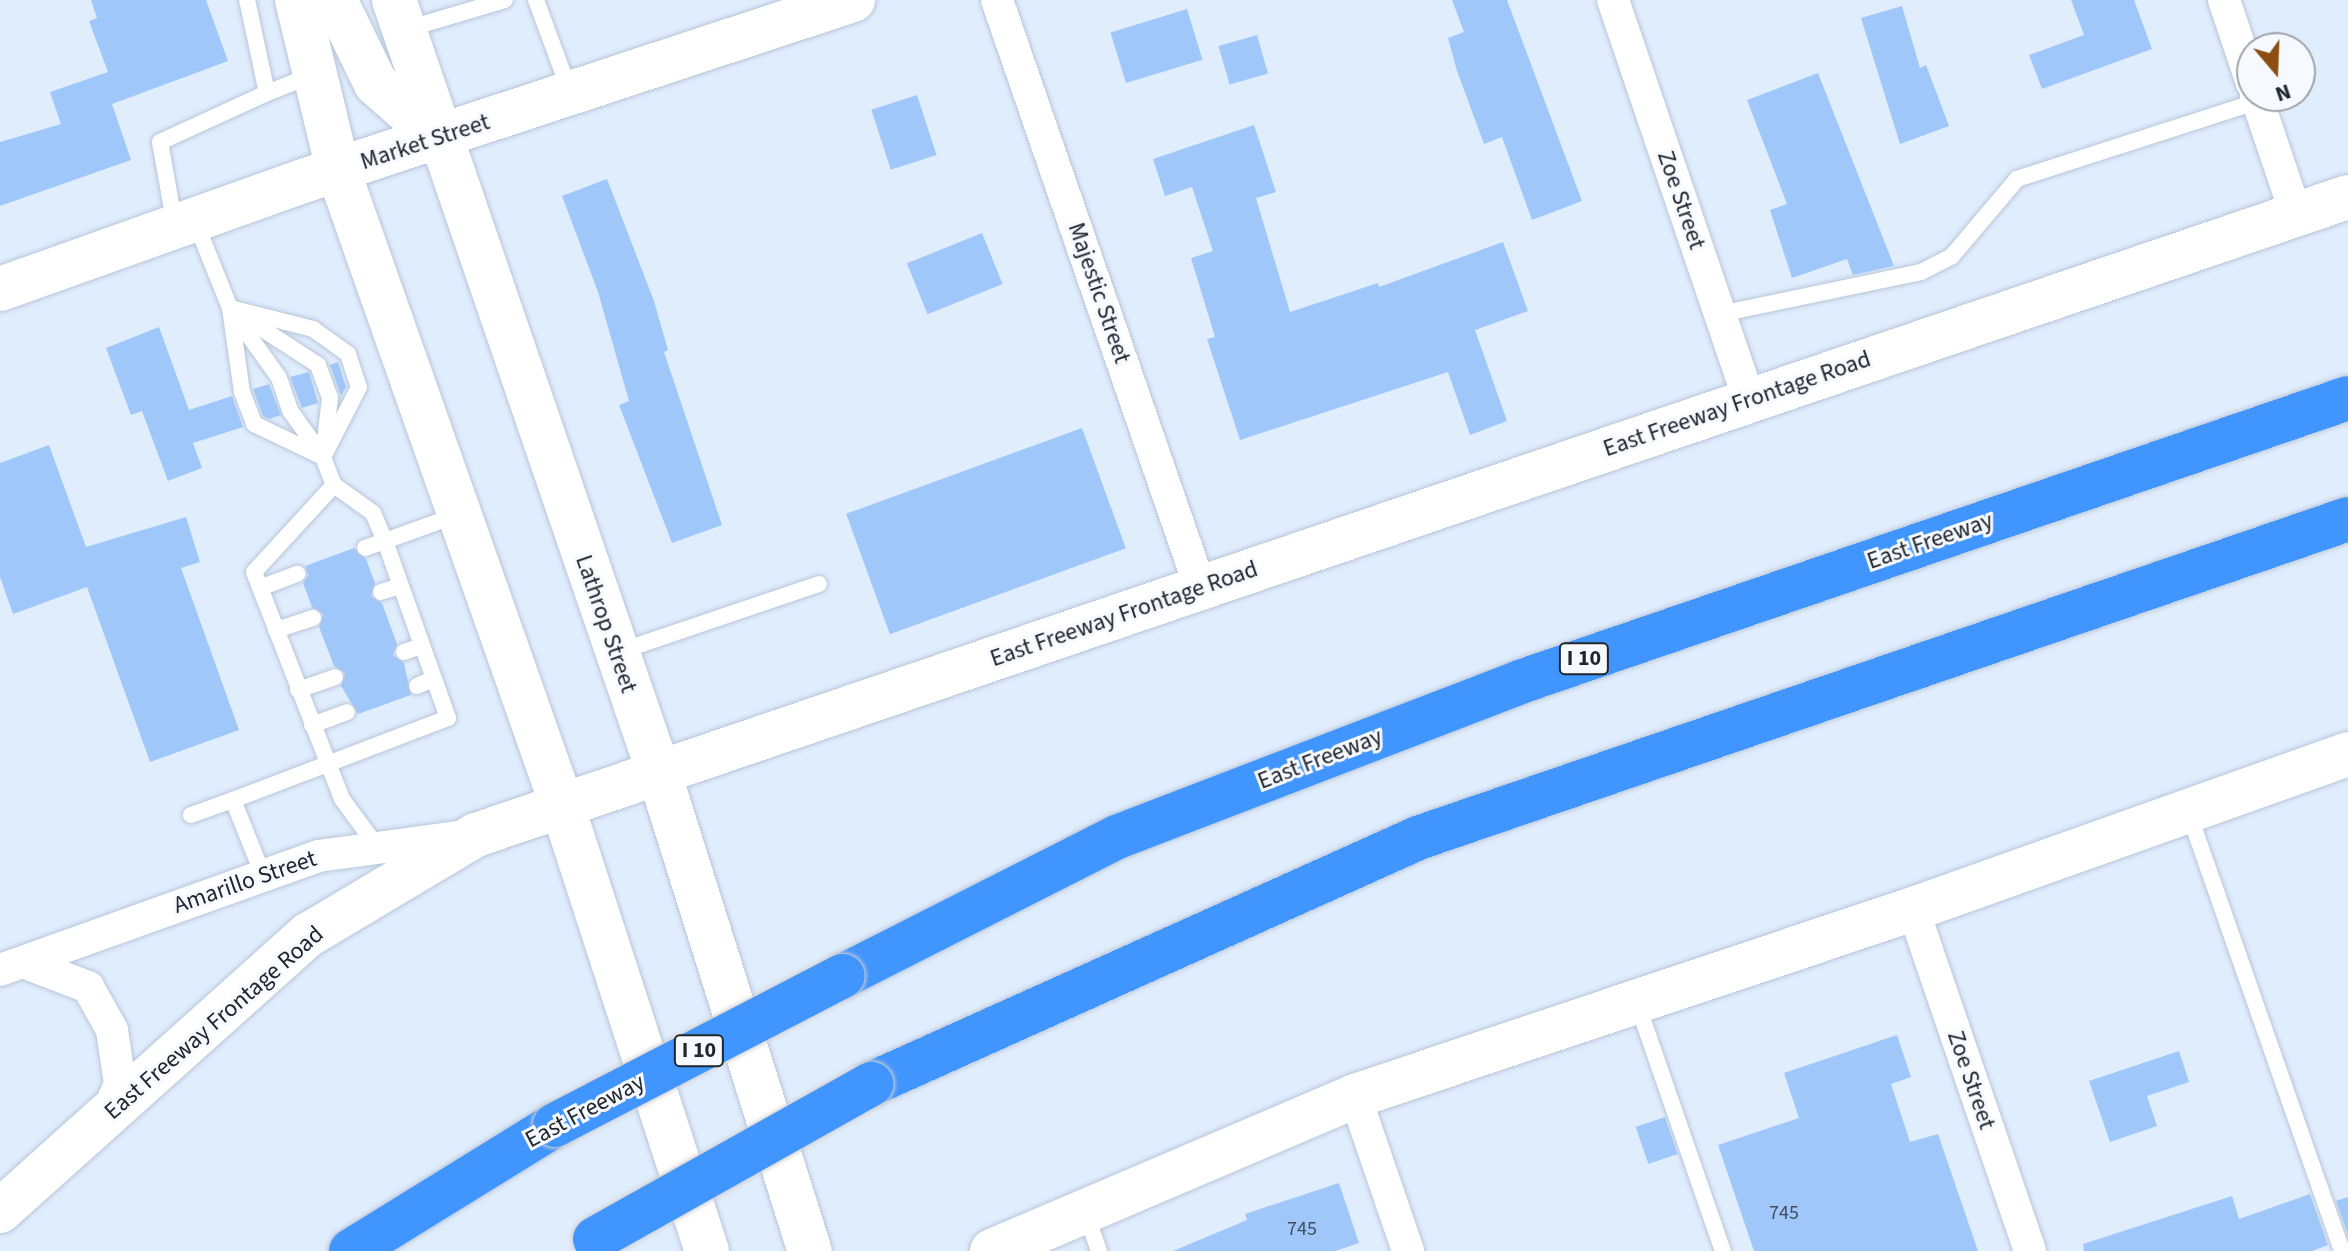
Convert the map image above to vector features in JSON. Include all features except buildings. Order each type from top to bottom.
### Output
[{"type":"highway","name":"East Freeway","points":[[351,1251],[555,1125],[1117,837],[1520,682],[2348,398]]},
{"type":"highway","points":[[586,1245],[871,1084],[1418,838],[2348,519]]},
{"type":"main road","points":[[297,0],[338,170],[563,808],[707,1251]]},
{"type":"main road","points":[[335,0],[376,84],[438,138]]},
{"type":"main road","name":"Market Street","points":[[0,289],[338,170],[853,0]]},
{"type":"main road","name":"Lathrop Street","points":[[399,15],[438,138],[660,776],[810,1251]]},
{"type":"main road","name":"East Freeway Frontage Road","points":[[0,1211],[308,935],[476,835],[660,776],[1200,587],[2348,197]]},
{"type":"main road","points":[[992,1251],[1046,1240],[1084,1208],[1355,1096],[1636,999],[1913,909],[2348,754]]},
{"type":"street","name":"Majestic Street","points":[[997,0],[1200,587]]},
{"type":"street","name":"Zoe Street","points":[[1613,0],[1749,399]]},
{"type":"street","points":[[2224,0],[2236,36]]},
{"type":"street","points":[[2261,112],[2296,214]]},
{"type":"street","name":"Amarillo Street","points":[[11,966],[318,856],[476,835]]},
{"type":"street","name":"Zoe Street","points":[[1913,909],[2030,1251]]},
{"type":"street","name":"Amarillo Street","points":[[11,966],[88,987],[112,1030],[120,1084],[106,1116]]},
{"type":"street","points":[[1355,1096],[1408,1251]]},
{"type":"lane","points":[[247,0],[267,93]]},
{"type":"lane","points":[[399,15],[505,0]]},
{"type":"lane","points":[[536,0],[571,94]]},
{"type":"lane","points":[[191,815],[448,718],[373,513],[334,485],[323,457],[291,412],[279,378],[230,308],[185,223],[160,142],[314,75]]},
{"type":"lane","points":[[1720,314],[1921,272],[1952,256],[2017,179],[2236,101]]},
{"type":"lane","points":[[230,308],[313,329],[348,354],[359,387],[323,457]]},
{"type":"lane","points":[[230,308],[318,365],[330,398],[323,457]]},
{"type":"lane","points":[[230,308],[242,392],[254,424],[323,457]]},
{"type":"lane","points":[[334,485],[254,572],[342,799],[378,848]]},
{"type":"lane","points":[[365,548],[460,514]]},
{"type":"lane","points":[[260,588],[297,574]]},
{"type":"lane","points":[[616,653],[819,584]]},
{"type":"lane","points":[[381,592],[400,586]]},
{"type":"lane","points":[[276,630],[313,618]]},
{"type":"lane","points":[[404,652],[421,646]]},
{"type":"lane","points":[[298,690],[335,677]]},
{"type":"lane","points":[[417,686],[433,679]]},
{"type":"lane","points":[[312,725],[347,712]]},
{"type":"lane","points":[[233,800],[263,875]]},
{"type":"lane","points":[[2187,809],[2342,1251]]},
{"type":"lane","points":[[1636,999],[1723,1251]]},
{"type":"lane","points":[[1084,1208],[1099,1251]]}]
